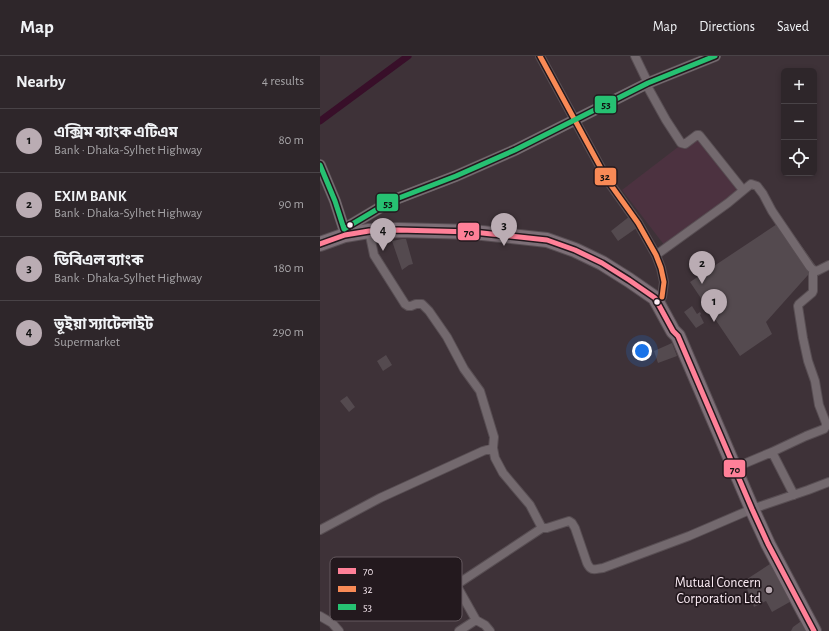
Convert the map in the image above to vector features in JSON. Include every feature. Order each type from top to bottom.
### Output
[{"type":"highway","points":[[320,237],[372,222],[514,228],[549,233],[578,243],[605,256],[648,284],[662,297],[668,306],[678,329],[678,336]]},
{"type":"highway","points":[[320,244],[345,235],[369,231],[398,230],[473,232],[547,240],[575,250],[602,263],[655,298],[673,331],[678,336],[768,544],[814,631]]},
{"type":"street","points":[[540,56],[608,181],[638,223],[656,255],[664,282],[662,297]]},
{"type":"street","points":[[635,56],[666,120],[681,142],[685,144],[699,135],[743,190]]},
{"type":"street","points":[[320,165],[335,201],[344,229],[390,201],[456,176],[515,150],[647,83],[715,56]]},
{"type":"street","points":[[656,255],[752,184],[757,186],[763,194],[772,211],[813,270],[812,294],[798,306],[808,361],[815,381],[819,405],[826,426],[824,429],[734,468]]},
{"type":"street","points":[[369,231],[374,255],[406,304],[408,306],[422,304],[429,311],[447,337],[464,369],[480,391],[494,437],[493,448],[495,458],[503,473],[530,505],[542,528]]},
{"type":"street","points":[[813,270],[817,271],[829,265]]},
{"type":"street","points":[[320,530],[380,498],[483,451],[493,448]]},
{"type":"street","points":[[772,452],[794,495]]},
{"type":"street","points":[[462,581],[542,528],[547,528],[568,521],[572,523],[589,568],[592,570],[603,568],[689,536],[752,509],[829,482]]},
{"type":"street","points":[[462,595],[476,620],[490,631]]},
{"type":"street","points":[[320,616],[332,623],[339,631]]},
{"type":"street","points":[[459,631],[476,620]]},
{"type":"shaded area","points":[[699,131],[742,187],[665,246],[622,190]]},
{"type":"building","points":[[630,216],[638,227],[618,241],[611,231]]},
{"type":"building","points":[[783,220],[816,266],[766,322],[772,334],[740,356],[690,282]]},
{"type":"building","points":[[406,239],[413,264],[402,270],[392,241]]},
{"type":"building","points":[[692,306],[697,314],[700,312],[704,323],[696,328],[684,312]]},
{"type":"building","points":[[672,343],[677,356],[658,363],[654,351]]},
{"type":"building","points":[[386,355],[392,365],[383,371],[377,361]]},
{"type":"building","points":[[347,396],[355,407],[349,412],[340,401]]},
{"type":"building","name":"Mutual Concern Corporation Ltd","points":[[776,560],[795,599],[772,612],[766,601],[754,607],[744,581]]},
{"type":"building","points":[[806,620],[810,631],[791,631],[793,627]]},
{"type":"waterway","points":[[320,121],[408,56]]},
{"type":"transit line","name":"32","points":[[540,56],[608,181],[638,223],[656,255],[664,282],[662,297]]},
{"type":"transit line","name":"53","points":[[320,165],[335,201],[344,229],[391,201],[456,176],[515,150],[648,83],[715,56]]},
{"type":"transit line","name":"70","points":[[320,244],[345,235],[369,231],[398,230],[473,232],[547,240],[575,250],[602,263],[655,298],[673,331],[678,336],[768,544],[814,631]]},
{"type":"place","name":"ডিবিএল ব্যাংক","points":[[504,246]]},
{"type":"place","name":"ভূইয়া স্যাটেলাইট","points":[[383,251]]},
{"type":"place","name":"EXIM BANK","points":[[702,284]]},
{"type":"place","name":"এক্সিম ব্যাংক এটিএম","points":[[714,322]]},
{"type":"place","name":"Mutual Concern Corporation Ltd","points":[[769,590]]}]
